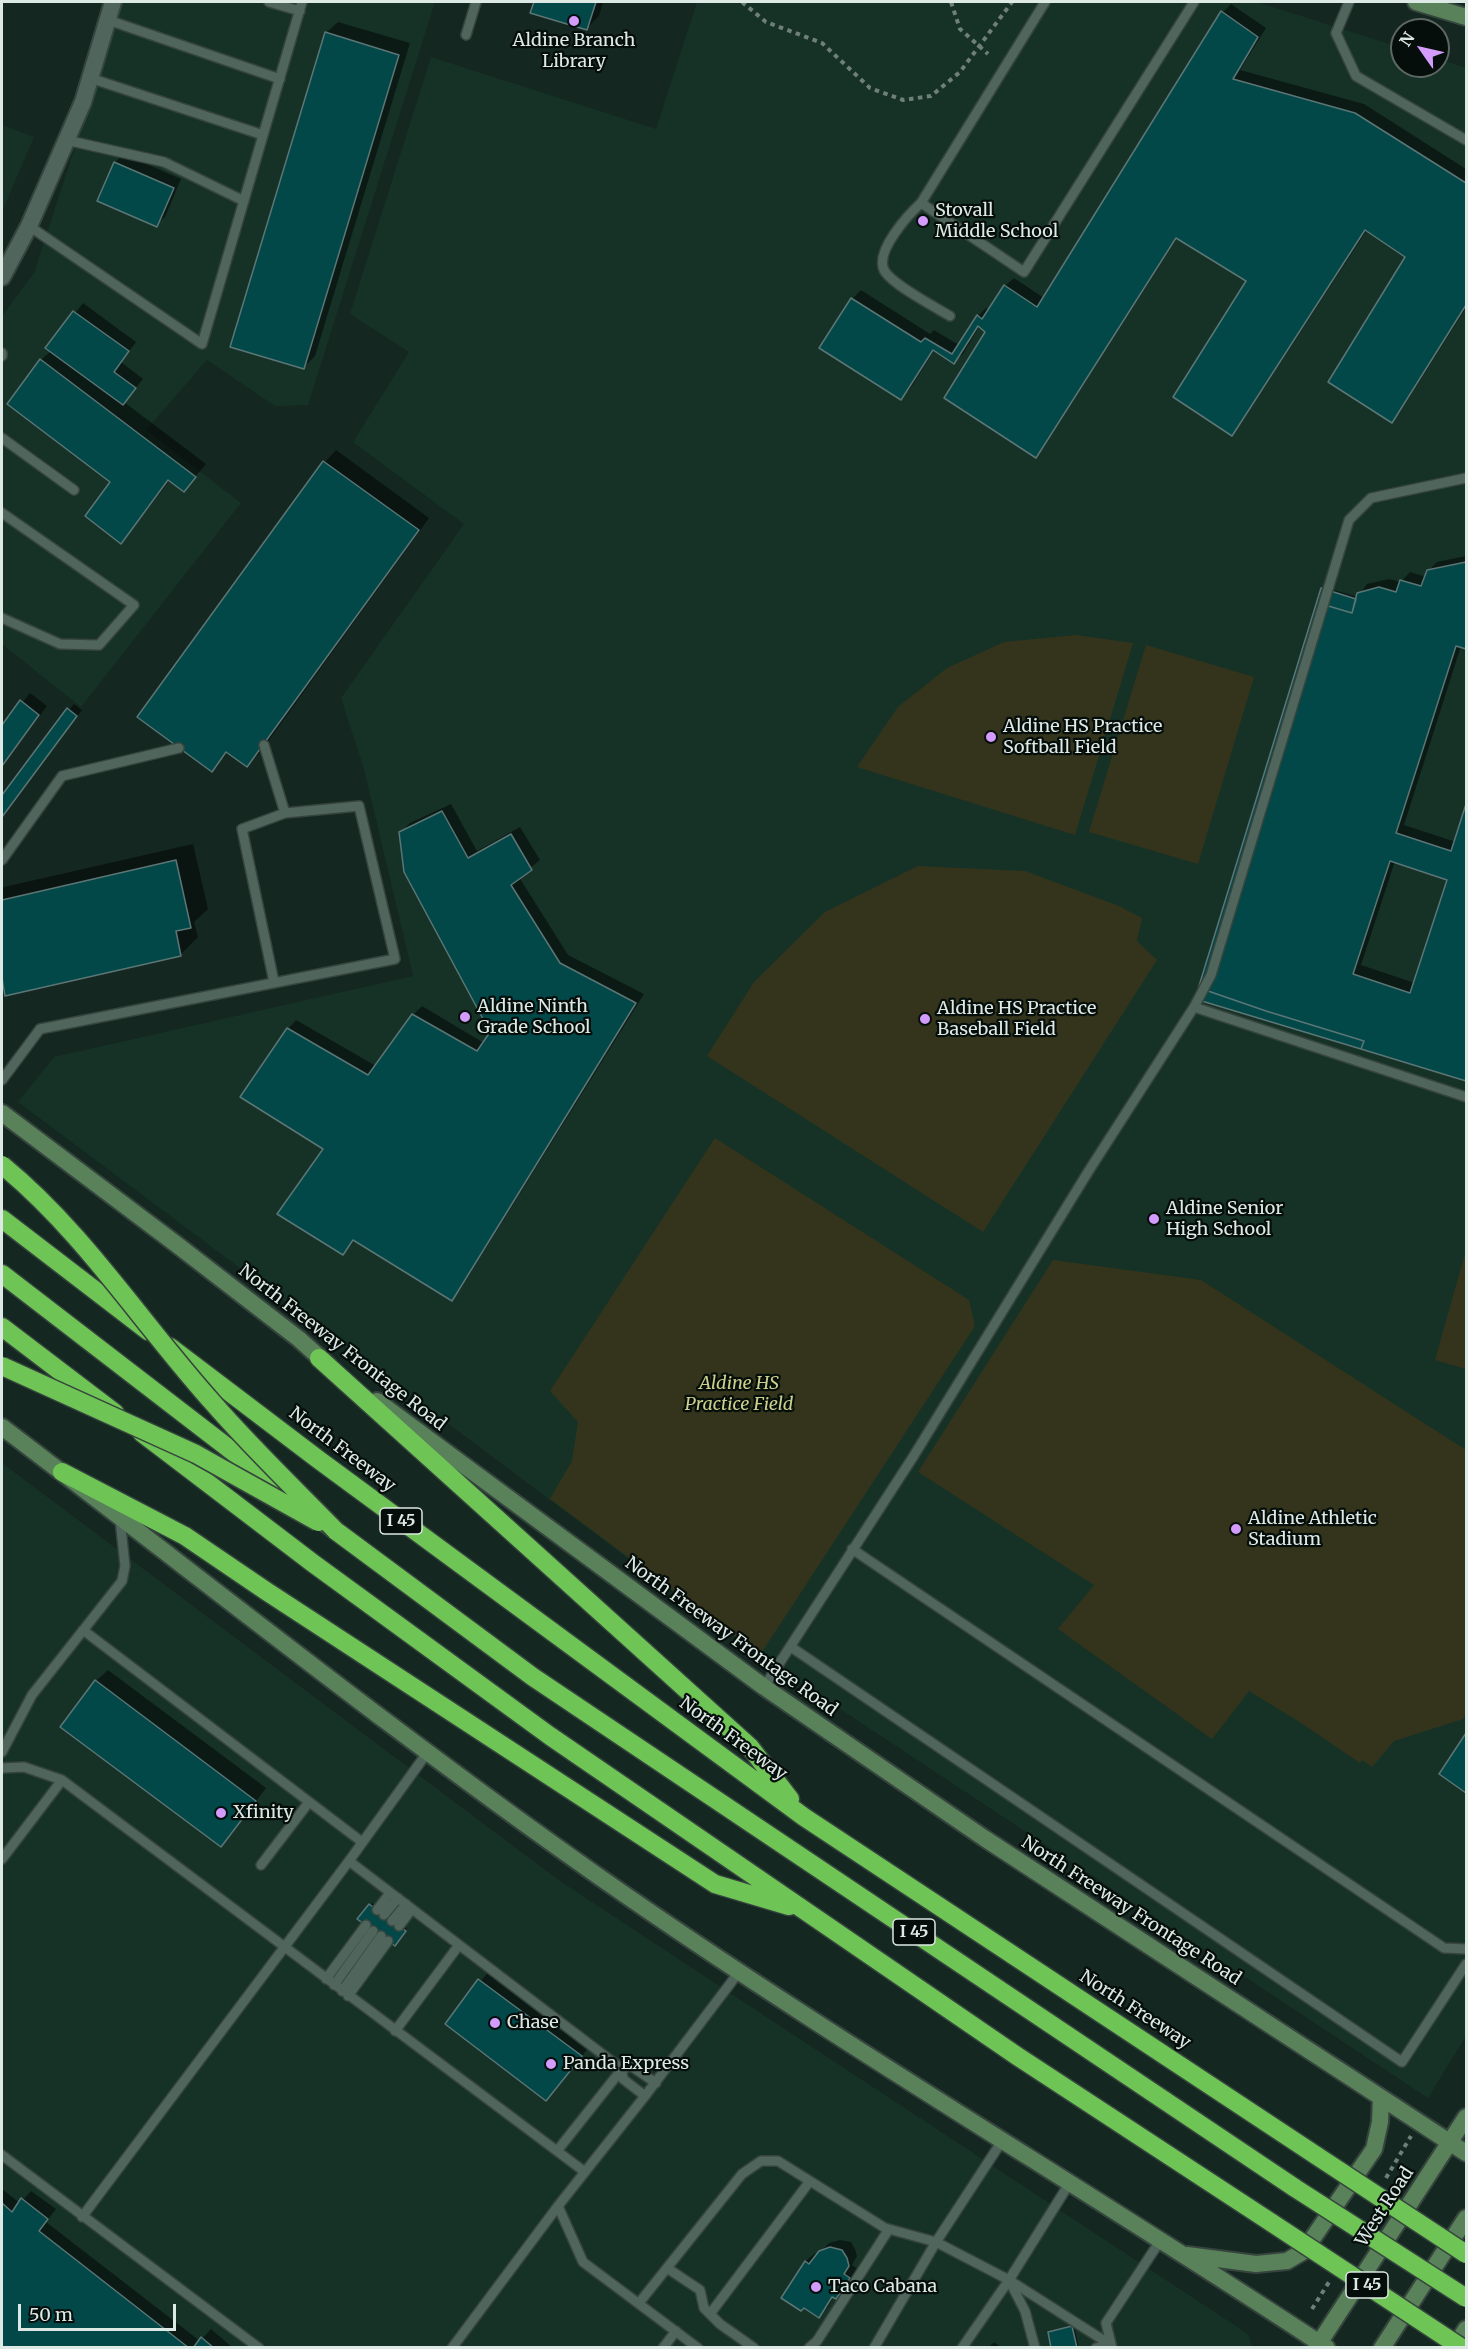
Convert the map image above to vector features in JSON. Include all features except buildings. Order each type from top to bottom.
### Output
[{"type":"highway","points":[[2,1165],[28,1187],[86,1248],[213,1404],[336,1531]]},
{"type":"highway","name":"North Freeway","points":[[2,1219],[329,1467],[804,1817],[1467,2254]]},
{"type":"highway","name":"I 45","points":[[2,1274],[336,1531],[533,1677],[1295,2188],[1467,2298]]},
{"type":"highway","name":"I 45","points":[[2,1327],[314,1564],[540,1729],[1017,2056],[1462,2348]]},
{"type":"highway","points":[[320,1358],[750,1748],[804,1817]]},
{"type":"highway","points":[[2,1366],[196,1454],[336,1531]]},
{"type":"highway","points":[[62,1472],[185,1536],[266,1592],[715,1884],[804,1911]]},
{"type":"main road","points":[[1416,2],[1467,17]]},
{"type":"main road","name":"North Freeway Frontage Road","points":[[2,1113],[299,1339],[320,1358],[764,1688],[984,1839],[1467,2153]]},
{"type":"main road","points":[[2,1429],[62,1472],[120,1519],[427,1753],[597,1876],[739,1972],[1321,2346]]},
{"type":"main road","points":[[1180,2254],[1256,2264],[1287,2262],[1304,2251],[1374,2149],[1380,2122],[1381,2097]]},
{"type":"main road","name":"West Road","points":[[1321,2346],[1467,2117]]},
{"type":"main road","points":[[1382,2348],[1467,2218]]},
{"type":"main road","points":[[1454,2348],[1467,2329]]},
{"type":"street","points":[[2,277],[29,226],[82,102],[113,2]]},
{"type":"lane","points":[[29,226],[202,344],[301,6],[269,2]]},
{"type":"lane","points":[[466,35],[476,2]]},
{"type":"lane","points":[[950,316],[892,280],[884,269],[883,256],[902,221],[921,203],[1045,2]]},
{"type":"lane","points":[[921,203],[1024,272],[1194,2]]},
{"type":"lane","points":[[1350,2],[1336,33],[1356,76],[1467,140]]},
{"type":"lane","points":[[108,20],[280,79]]},
{"type":"lane","points":[[90,78],[263,135]]},
{"type":"lane","points":[[66,140],[164,162],[244,201]]},
{"type":"lane","points":[[2,438],[74,490]]},
{"type":"lane","points":[[764,1688],[913,1457],[1088,1172],[1194,1007],[1211,975],[1349,520],[1371,498],[1467,478]]},
{"type":"lane","points":[[2,513],[134,605],[99,645],[60,644],[2,618]]},
{"type":"lane","points":[[264,745],[285,813]]},
{"type":"lane","points":[[2,860],[62,776],[179,748]]},
{"type":"lane","points":[[2,1080],[40,1029],[395,958],[359,806],[285,813],[242,829],[274,982]]},
{"type":"lane","points":[[1194,1007],[1467,1097]]},
{"type":"lane","points":[[2,1752],[32,1695],[122,1581],[124,1575],[120,1519]]},
{"type":"lane","points":[[852,1549],[1444,1948],[1467,1948]]},
{"type":"lane","points":[[83,1630],[362,1842]]},
{"type":"lane","points":[[791,1647],[1402,2061],[1467,1964]]},
{"type":"lane","points":[[82,2217],[349,1861],[427,1753]]},
{"type":"lane","points":[[2,1768],[24,1767],[62,1780],[585,2172]]},
{"type":"lane","points":[[2,1860],[62,1780]]},
{"type":"lane","points":[[261,1865],[309,1802]]},
{"type":"lane","points":[[349,1861],[622,2069],[623,2079],[645,2096]]},
{"type":"lane","points":[[402,1901],[388,1918],[402,1901]]},
{"type":"lane","points":[[337,1988],[377,1933],[337,1988]]},
{"type":"lane","points":[[395,2031],[459,1945]]},
{"type":"lane","points":[[452,2348],[558,2206],[656,2083],[739,1972]]},
{"type":"lane","points":[[557,2151],[622,2069],[631,2066],[656,2083]]},
{"type":"lane","points":[[874,2348],[936,2241],[1002,2141]]},
{"type":"lane","points":[[2,2155],[259,2348]]},
{"type":"lane","points":[[639,2303],[742,2174],[760,2161],[778,2161],[889,2229],[936,2241],[1008,2280],[1112,2346]]},
{"type":"lane","points":[[710,2314],[810,2181]]},
{"type":"lane","points":[[962,2348],[1069,2184]]},
{"type":"lane","points":[[558,2206],[583,2262],[698,2348]]},
{"type":"lane","points":[[809,2348],[817,2341],[889,2229]]},
{"type":"lane","points":[[1112,2346],[1106,2323],[1160,2241]]},
{"type":"lane","points":[[667,2268],[700,2290],[704,2308],[720,2324],[754,2348]]},
{"type":"lane","points":[[1008,2280],[1025,2311],[1035,2348]]},
{"type":"lane","points":[[663,2348],[676,2331]]},
{"type":"lane","points":[[1096,2348],[1112,2346]]},
{"type":"path","points":[[742,2],[766,22],[822,43],[870,88],[903,100],[931,96],[960,72],[1012,2]]},
{"type":"path","points":[[951,2],[960,29],[988,54]]},
{"type":"shaded area","points":[[122,2],[435,2],[308,405],[275,406],[207,360],[146,430],[241,503],[81,707],[2,644],[2,316],[34,273]]},
{"type":"shaded area","points":[[697,2],[1257,2],[1390,44],[1390,78],[1450,78],[1450,63],[1466,68],[1466,2036],[1428,2098],[748,1648],[18,1102],[54,1057],[413,976],[364,769],[341,698],[464,524],[353,442],[409,352],[350,314],[431,57],[656,129]]},
{"type":"shaded area","points":[[2,125],[34,137],[2,212]]},
{"type":"shaded area","points":[[2,1463],[560,1881],[1248,2334],[1252,2347],[2,2347]]},
{"type":"green space","name":"Aldine HS Practice Softball Field","points":[[1076,635],[1133,643],[1075,835],[857,767],[898,707],[947,668],[1004,642]]},
{"type":"green space","points":[[1146,645],[1254,677],[1198,864],[1089,832]]},
{"type":"green space","name":"Aldine HS Practice Baseball Field","points":[[918,866],[1025,871],[1119,906],[1142,918],[1137,941],[1157,960],[983,1232],[707,1056],[754,982],[825,912]]},
{"type":"green space","name":"Aldine HS Practice Field","points":[[715,1138],[969,1300],[975,1326],[760,1655],[550,1499],[572,1461],[578,1422],[550,1391]]},
{"type":"green space","points":[[1466,1250],[1466,1369],[1435,1360]]},
{"type":"green space","name":"Aldine Athletic Stadium","points":[[1053,1260],[1201,1280],[1466,1450],[1466,1713],[1463,1719],[1394,1741],[1372,1767],[1362,1760],[1360,1763],[1249,1691],[1212,1739],[1058,1629],[1094,1585],[918,1472]]},
{"type":"place","name":"Aldine Branch Library","points":[[574,21]]},
{"type":"place","name":"Stovall Middle School","points":[[923,221]]},
{"type":"place","name":"Aldine HS Practice Softball Field","points":[[991,737]]},
{"type":"place","name":"Aldine Ninth Grade School","points":[[465,1017]]},
{"type":"place","name":"Aldine HS Practice Baseball Field","points":[[925,1019]]},
{"type":"place","name":"Aldine Senior High School","points":[[1154,1219]]},
{"type":"place","name":"Aldine Athletic Stadium","points":[[1236,1529]]},
{"type":"place","name":"Xfinity","points":[[221,1813]]},
{"type":"place","name":"Chase","points":[[495,2023]]},
{"type":"place","name":"Panda Express","points":[[551,2064]]},
{"type":"place","name":"Taco Cabana","points":[[816,2287]]}]
